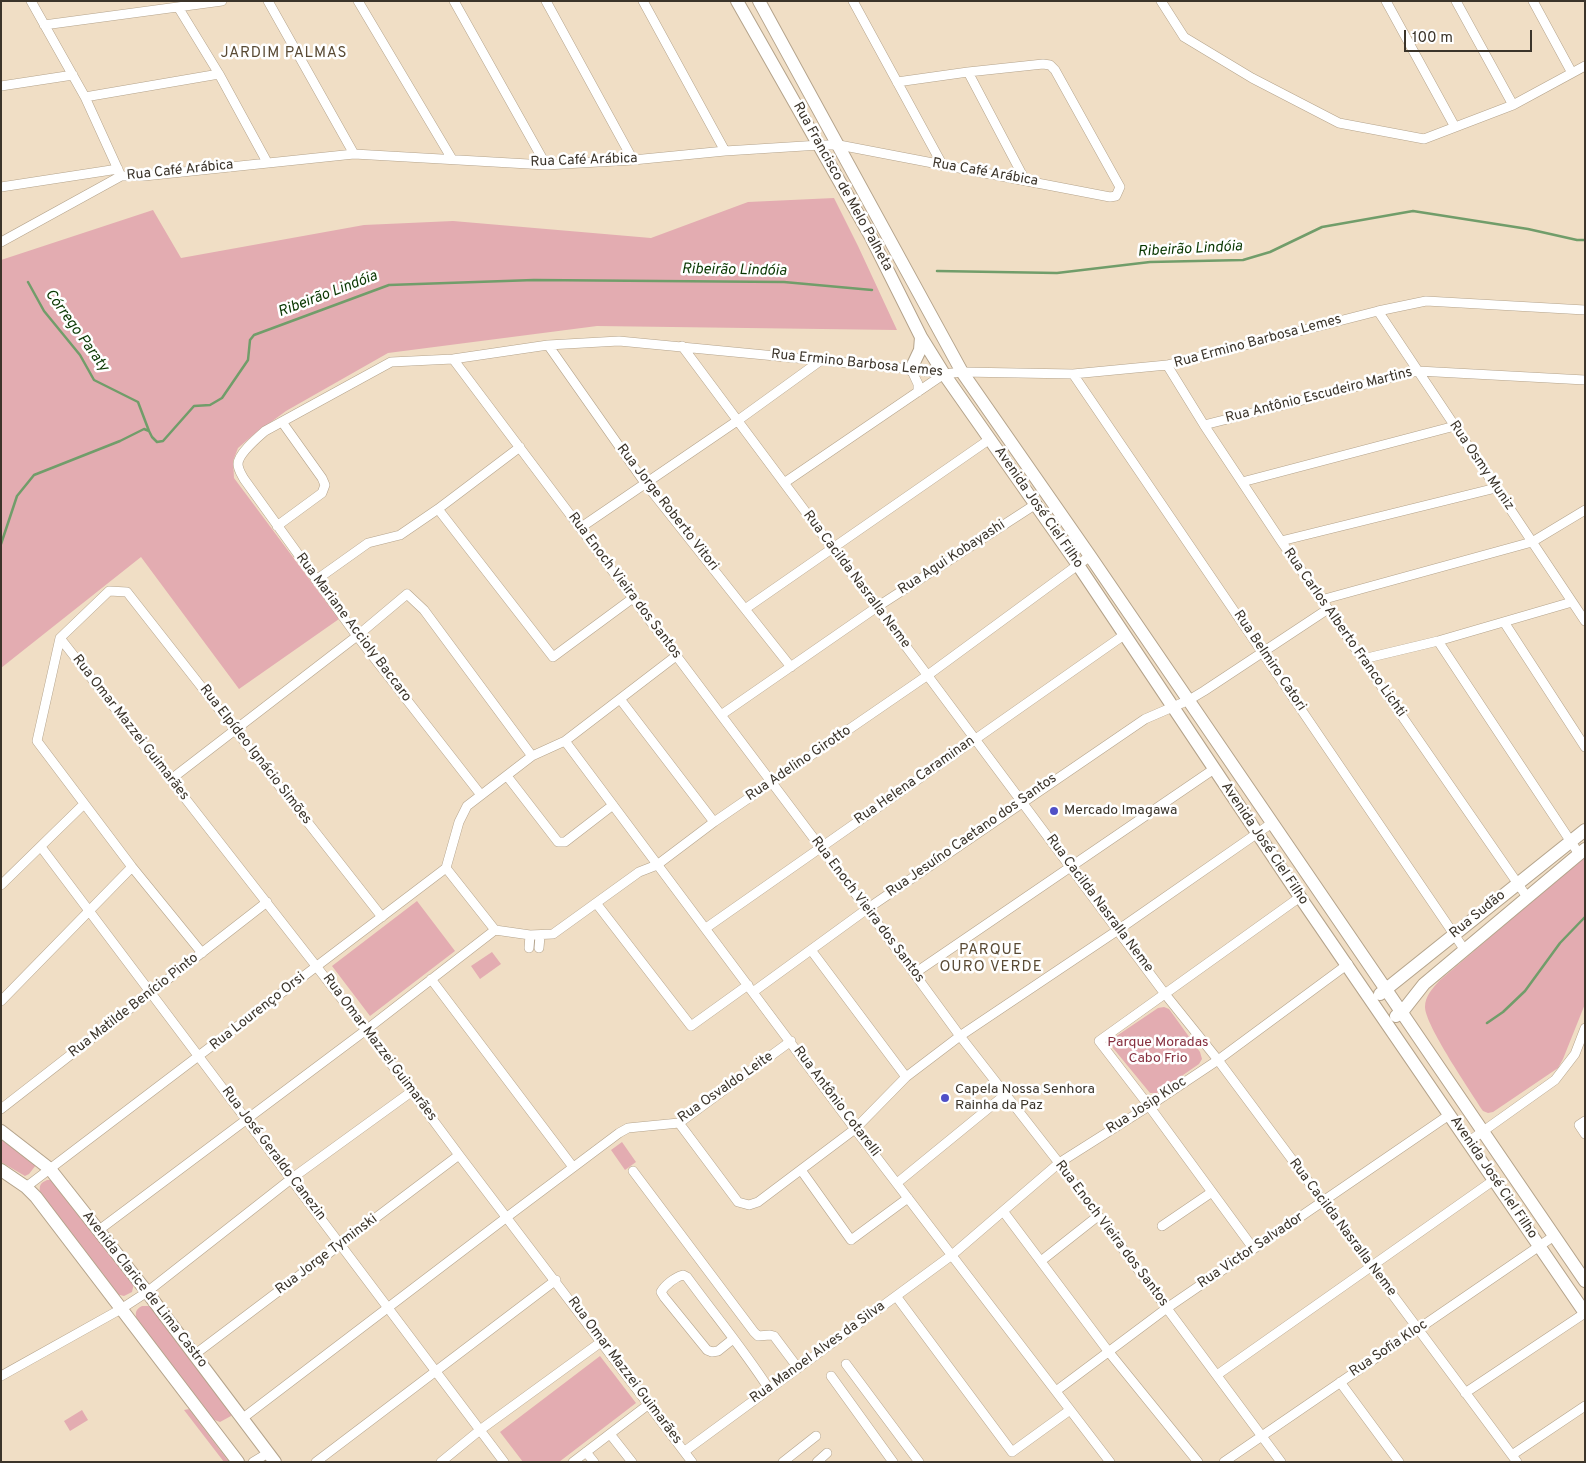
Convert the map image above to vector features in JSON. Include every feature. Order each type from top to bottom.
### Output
[{"type":"street","points":[[1,187],[120,172],[85,97],[31,1]]},
{"type":"street","points":[[44,25],[222,1]]},
{"type":"street","points":[[268,1],[354,154]]},
{"type":"street","points":[[358,1],[452,159]]},
{"type":"street","points":[[454,1],[546,165]]},
{"type":"street","points":[[546,1],[633,160]]},
{"type":"street","points":[[643,1],[725,151]]},
{"type":"street","name":"Rua Francisco de Melo Palheta","points":[[737,1],[820,145],[871,237],[921,337],[944,374]]},
{"type":"street","name":"Rua Francisco de Melo Palheta","points":[[759,1],[962,372]]},
{"type":"street","points":[[853,1],[943,166]]},
{"type":"street","points":[[1161,1],[1184,37],[1252,78],[1339,123],[1424,139],[1513,105],[1585,66]]},
{"type":"street","points":[[1386,1],[1455,127]]},
{"type":"street","points":[[1456,1],[1513,105]]},
{"type":"street","points":[[1535,2],[1572,73]]},
{"type":"street","points":[[178,7],[219,74],[267,162]]},
{"type":"street","name":"Rua Café Arábica","points":[[1,242],[120,172],[144,176],[354,154],[546,165],[633,160],[725,151],[838,145],[1110,197],[1118,194],[1120,187],[1055,70],[1050,65],[1043,64],[968,72]]},
{"type":"street","points":[[897,82],[968,72],[1025,180]]},
{"type":"street","points":[[85,97],[219,74]]},
{"type":"street","points":[[1,86],[72,75]]},
{"type":"street","name":"Rua Ermino Barbosa Lemes","points":[[240,456],[254,440],[282,422],[391,362],[453,359],[548,345],[619,341],[911,369],[944,374],[962,372],[1074,374],[1168,365],[1378,311],[1426,301],[1585,310]]},
{"type":"street","name":"Rua Osmy Muniz","points":[[1378,311],[1585,621]]},
{"type":"street","points":[[918,392],[918,384],[911,369],[920,350],[921,337]]},
{"type":"street","name":"Rua Jorge Roberto Vitori","points":[[548,345],[645,483],[791,667]]},
{"type":"street","name":"Rua Cacilda Nasralla Neme","points":[[682,346],[1165,994],[1218,1060],[1514,1459]]},
{"type":"street","name":"Rua Enoch Vieira dos Santos","points":[[453,359],[1281,1462]]},
{"type":"street","points":[[580,528],[737,421],[820,361]]},
{"type":"street","name":"Rua Carlos Alberto Franco Lichti","points":[[1168,365],[1204,425],[1281,541],[1527,897]]},
{"type":"street","name":"Rua Antônio Escudeiro Martins","points":[[1204,425],[1418,371],[1585,380]]},
{"type":"street","name":"Avenida José Ciel Filho","points":[[962,372],[1189,700],[1585,1281]]},
{"type":"street","points":[[784,483],[944,374]]},
{"type":"street","name":"Avenida José Ciel Filho","points":[[944,374],[1078,564],[1300,897],[1388,1022],[1585,1313]]},
{"type":"street","name":"Rua Belmiro Catori","points":[[1074,374],[1464,949]]},
{"type":"street","points":[[277,526],[322,492],[325,485],[282,422]]},
{"type":"street","points":[[1242,482],[1455,426]]},
{"type":"street","points":[[745,608],[990,439]]},
{"type":"street","points":[[316,580],[368,543],[400,535],[438,509],[520,447]]},
{"type":"street","name":"Rua Mariane Accioly Baccaro","points":[[240,456],[237,464],[239,471],[277,526],[357,636],[481,795]]},
{"type":"street","points":[[1281,541],[1496,488]]},
{"type":"street","name":"Rua Agui Kobayashi","points":[[721,715],[877,607],[1036,504]]},
{"type":"street","points":[[438,509],[553,657],[633,598]]},
{"type":"street","points":[[1322,600],[1532,542],[1585,510]]},
{"type":"street","name":"Rua Adelino Girotto","points":[[495,930],[540,936],[553,934],[638,872],[657,865],[714,822],[928,675],[1090,556]]},
{"type":"street","name":"Rua Elpídeo Ignácio Simões","points":[[60,638],[109,591],[127,592],[382,917]]},
{"type":"street","points":[[170,780],[357,636],[408,594],[424,610],[532,756]]},
{"type":"street","points":[[1363,659],[1438,641],[1572,602]]},
{"type":"street","name":"Rua Jesuíno Caetano dos Santos","points":[[596,903],[691,1026],[811,950],[1022,801],[1145,719],[1189,700],[1328,608]]},
{"type":"street","points":[[1504,622],[1585,747]]},
{"type":"street","name":"Rua Helena Caraminan","points":[[706,928],[1124,635]]},
{"type":"street","points":[[60,638],[37,741],[132,867],[202,953]]},
{"type":"street","name":"Rua Omar Mazzei Guimarães","points":[[60,638],[317,966],[692,1462]]},
{"type":"street","points":[[1438,641],[1570,842],[1582,852]]},
{"type":"street","points":[[99,1230],[366,1030],[495,930],[446,868],[458,822],[466,809],[481,795],[532,756],[565,741],[676,656]]},
{"type":"street","points":[[620,699],[714,822]]},
{"type":"street","name":"Rua Antônio Cotarelli","points":[[565,741],[855,1129],[1110,1462]]},
{"type":"street","points":[[915,973],[1214,769]]},
{"type":"street","points":[[507,776],[558,842],[565,842],[613,805]]},
{"type":"street","points":[[1,885],[84,804]]},
{"type":"street","points":[[679,1124],[738,1202],[749,1205],[758,1202],[855,1129],[906,1077],[960,1036],[1118,930],[1272,823]]},
{"type":"street","name":"Rua Sudão","points":[[1371,999],[1585,830]]},
{"type":"street","name":"Rua José Geraldo Canezin","points":[[41,847],[504,1462]]},
{"type":"street","name":"Rua Sudão","points":[[1388,1022],[1402,1012],[1424,984],[1582,852]]},
{"type":"street","points":[[1,1001],[132,867]]},
{"type":"street","name":"Rua Lourenço Orsi","points":[[26,1187],[200,1057],[446,868]]},
{"type":"street","points":[[1253,1248],[1099,1041],[1300,897]]},
{"type":"street","name":"Rua Matilde Benício Pinto","points":[[1,1109],[267,902]]},
{"type":"street","points":[[529,948],[530,935]]},
{"type":"street","points":[[539,948],[540,936]]},
{"type":"street","points":[[811,950],[906,1077]]},
{"type":"street","name":"Rua Josip Kloc","points":[[952,1255],[1058,1163],[1218,1060],[1348,964]]},
{"type":"street","points":[[431,980],[573,1167]]},
{"type":"street","points":[[1468,1142],[1555,1080],[1575,1054],[1585,1028]]},
{"type":"street","name":"Rua Osvaldo Leite","points":[[243,1418],[506,1217],[628,1128],[679,1124],[790,1041]]},
{"type":"street","points":[[1,1376],[121,1309],[147,1292],[291,1179],[411,1092]]},
{"type":"street","points":[[897,1183],[1006,1094]]},
{"type":"street","name":"Rua Victor Salvador","points":[[1056,1391],[1167,1308],[1450,1115]]},
{"type":"street","points":[[1582,1123],[1585,1134]]},
{"type":"street","name":"Avenida Clarice de Lima Castro","points":[[1,1131],[50,1169],[147,1292],[273,1459]]},
{"type":"street","name":"Rua Jorge Tyminski","points":[[194,1355],[459,1155]]},
{"type":"street","name":"Avenida Clarice de Lima Castro","points":[[1,1170],[26,1187],[36,1197],[238,1462]]},
{"type":"street","points":[[800,1170],[851,1240],[908,1198]]},
{"type":"street","points":[[633,1171],[754,1332],[758,1336],[774,1336],[798,1368]]},
{"type":"street","points":[[1217,1375],[1494,1180]]},
{"type":"street","points":[[1162,1226],[1212,1192]]},
{"type":"street","points":[[1003,1211],[1108,1351],[1198,1462]]},
{"type":"street","points":[[1041,1261],[1098,1216]]},
{"type":"street","name":"Rua Sofia Kloc","points":[[1224,1462],[1554,1236]]},
{"type":"street","name":"Rua Manoel Alves da Silva","points":[[684,1451],[952,1255]]},
{"type":"street","points":[[733,1339],[718,1350],[712,1352],[707,1350],[661,1292],[679,1276],[687,1277],[733,1339],[769,1389]]},
{"type":"street","points":[[316,1462],[556,1280]]},
{"type":"street","points":[[896,1296],[1012,1452],[1070,1410]]},
{"type":"street","points":[[1465,1393],[1585,1313]]},
{"type":"street","points":[[441,1462],[480,1430],[601,1342]]},
{"type":"street","points":[[846,1364],[919,1462]]},
{"type":"street","points":[[831,1376],[893,1462]]},
{"type":"street","points":[[1340,1382],[1399,1462]]},
{"type":"street","points":[[573,1462],[649,1404]]},
{"type":"street","points":[[1514,1459],[1585,1406]]},
{"type":"street","points":[[610,1434],[632,1462]]},
{"type":"street","points":[[783,1462],[816,1436]]},
{"type":"street","points":[[586,1452],[594,1462]]},
{"type":"street","points":[[817,1462],[827,1453]]},
{"type":"street","points":[[253,1462],[273,1459]]},
{"type":"green space","points":[[834,198],[897,330],[597,326],[388,353],[286,411],[238,448],[233,461],[234,478],[339,619],[239,689],[141,557],[1,668],[1,260],[153,210],[181,258],[364,225],[453,221],[651,238],[748,202]]},
{"type":"green space","points":[[1585,856],[1585,1004],[1558,1068],[1493,1112],[1488,1113],[1483,1111],[1440,1043],[1427,1016],[1426,999],[1439,981]]},
{"type":"green space","points":[[417,901],[455,951],[370,1016],[332,966]]},
{"type":"green space","points":[[492,952],[501,964],[480,979],[471,966]]},
{"type":"green space","name":"Parque Moradas Cabo Frio","points":[[1164,1007],[1169,1009],[1200,1052],[1202,1059],[1199,1064],[1157,1093],[1150,1093],[1113,1048],[1112,1043],[1115,1037],[1158,1008]]},
{"type":"green space","points":[[1,1138],[36,1165],[29,1174],[25,1176],[1,1162]]},
{"type":"green space","points":[[622,1142],[636,1162],[625,1170],[611,1150]]},
{"type":"green space","points":[[47,1180],[54,1180],[134,1283],[132,1292],[124,1296],[116,1294],[40,1193],[40,1185]]},
{"type":"green space","points":[[142,1306],[150,1306],[154,1310],[231,1413],[231,1416],[220,1422],[212,1419],[138,1323],[136,1313]]},
{"type":"green space","points":[[600,1356],[636,1403],[559,1462],[523,1462],[500,1432]]},
{"type":"green space","points":[[189,1409],[229,1462],[224,1462],[184,1410]]},
{"type":"green space","points":[[82,1410],[88,1420],[70,1431],[64,1421]]},
{"type":"waterway","name":"Ribeirão Lindóia","points":[[937,271],[1057,273],[1150,262],[1243,260],[1270,252],[1322,227],[1413,211],[1585,240]]},
{"type":"waterway","name":"Ribeirão Lindóia","points":[[1,544],[17,496],[34,475],[120,441],[144,429],[149,431],[157,442],[163,441],[194,406],[210,405],[222,398],[248,360],[250,340],[254,335],[389,285],[534,280],[784,282],[872,290]]},
{"type":"waterway","name":"Córrego Paraty","points":[[28,282],[44,311],[80,355],[94,380],[138,402],[149,431]]},
{"type":"waterway","points":[[1487,1023],[1503,1012],[1525,991],[1560,943],[1585,917]]},
{"type":"place","name":"Mercado Imagawa","points":[[1054,811]]},
{"type":"place","name":"Capela Nossa Senhora Rainha da Paz","points":[[945,1098]]},
{"type":"district","name":"JARDIM PALMAS","points":[[284,54]]},
{"type":"district","name":"PARQUE OURO VERDE","points":[[991,960]]}]
